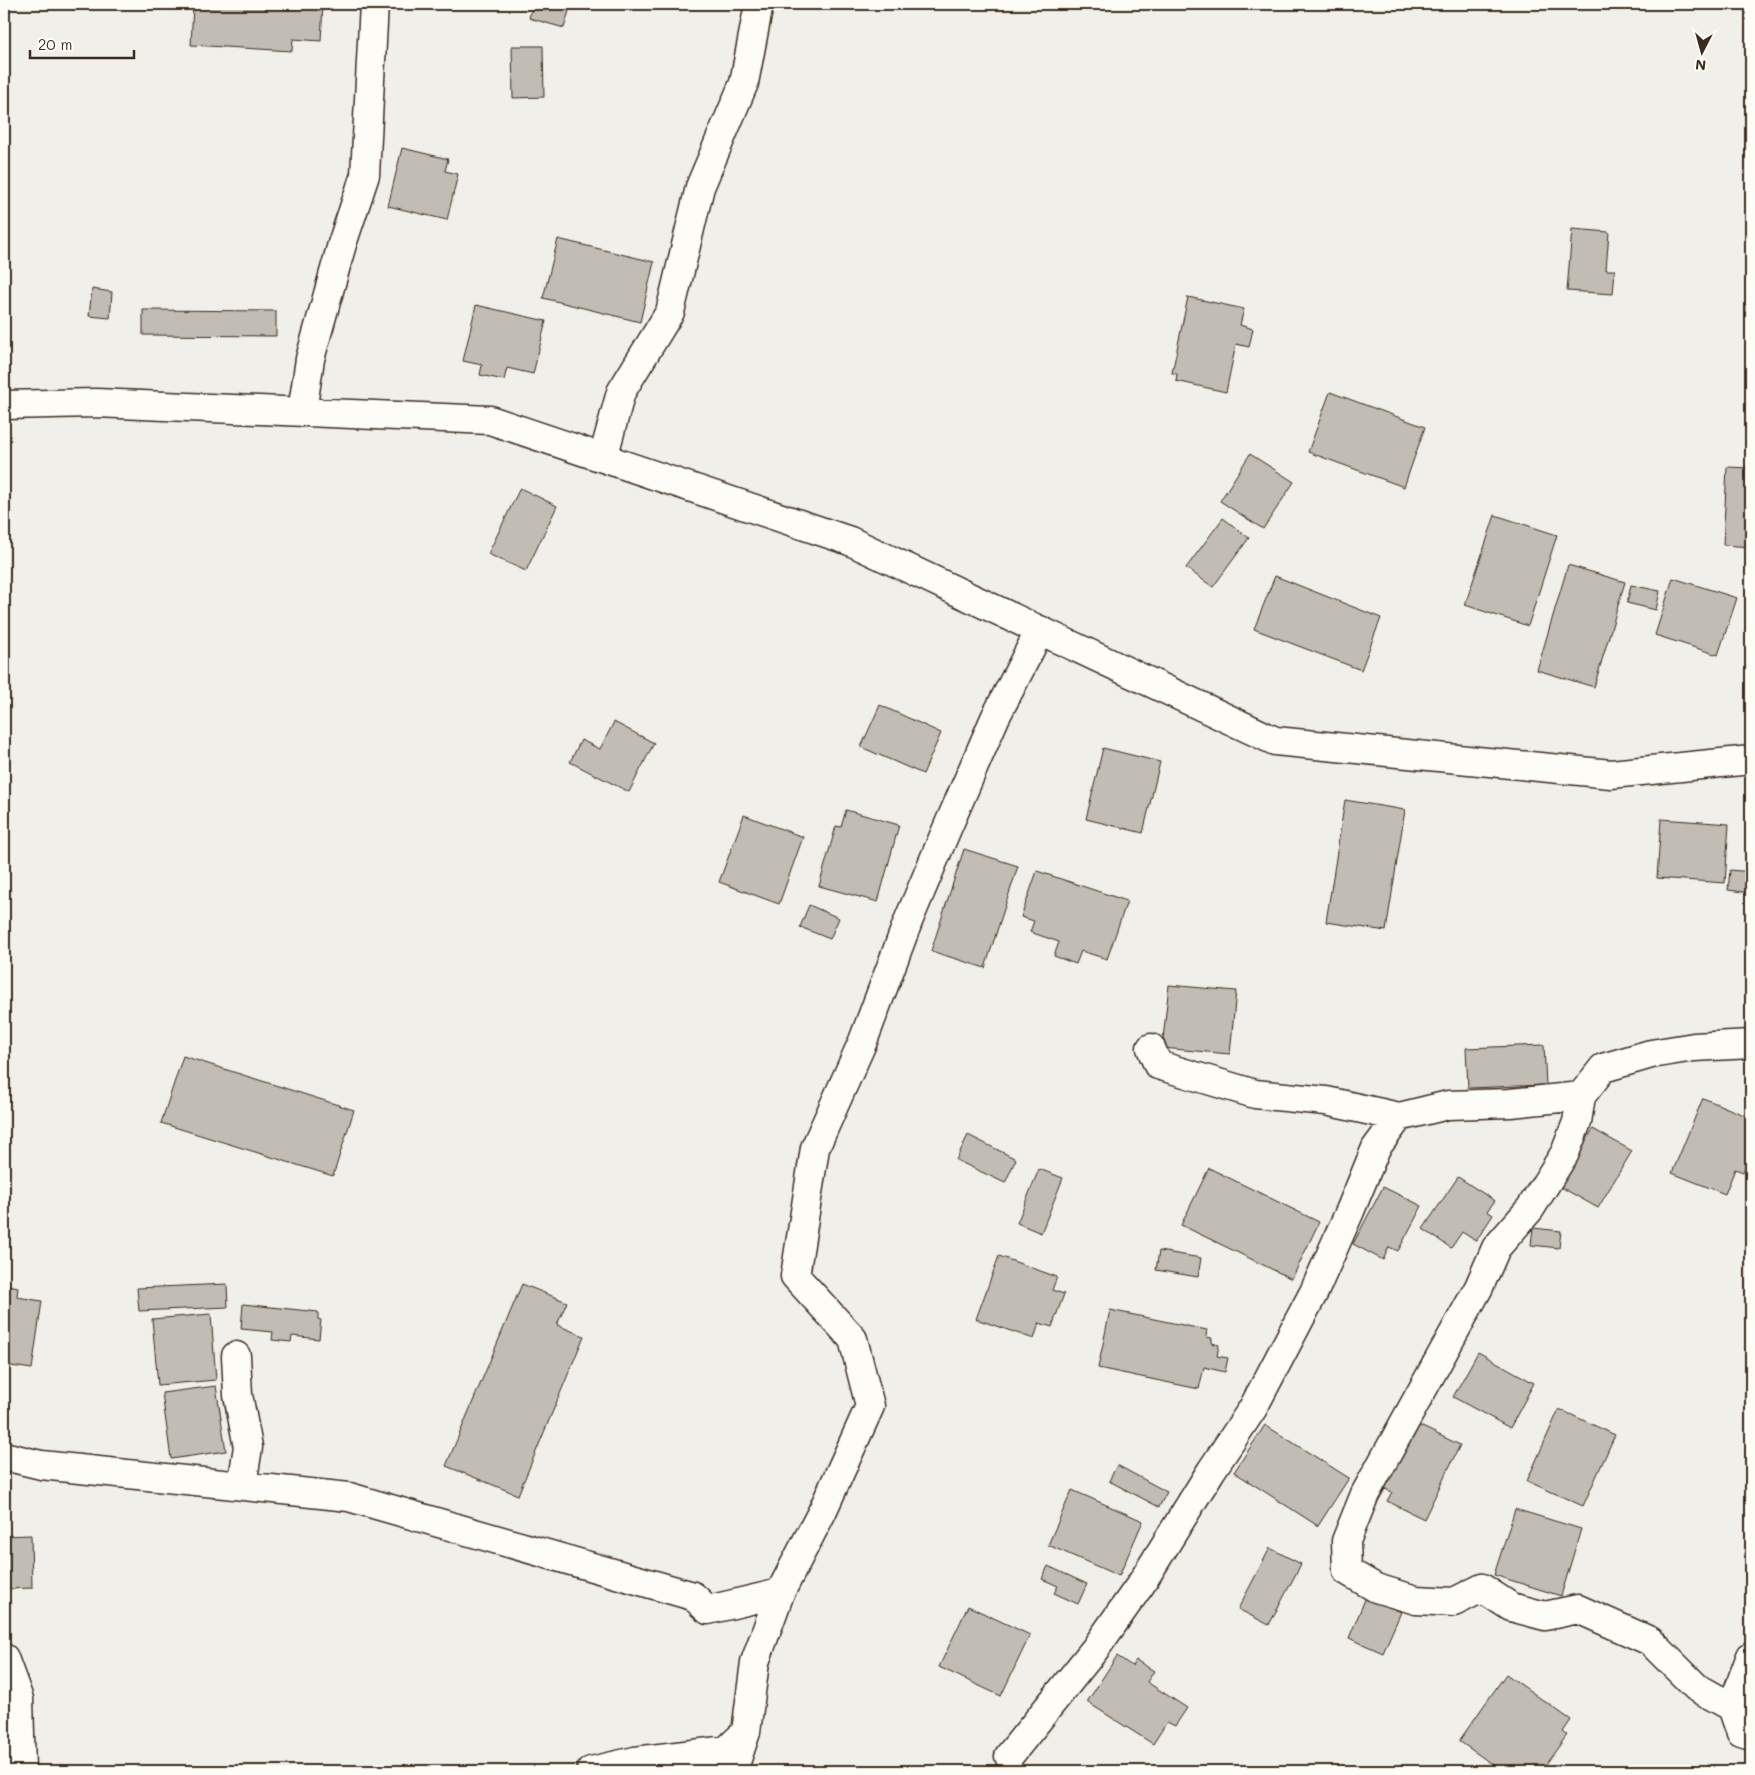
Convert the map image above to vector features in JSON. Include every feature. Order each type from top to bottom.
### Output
[{"type":"street","points":[[302,412],[310,359],[342,244],[366,175],[374,4]]},
{"type":"street","points":[[602,458],[622,392],[670,312],[700,187],[744,83],[759,4]]},
{"type":"street","points":[[4,405],[96,403],[490,420],[850,541],[1274,741],[1611,774],[1751,760]]},
{"type":"street","points":[[733,1771],[746,1732],[755,1662],[780,1593],[822,1512],[870,1406],[852,1339],[795,1276],[814,1148],[862,1041],[909,919],[995,718],[1040,630]]},
{"type":"street","points":[[1732,1707],[1696,1687],[1650,1640],[1578,1609],[1545,1616],[1510,1608],[1482,1588],[1454,1602],[1416,1600],[1376,1588],[1347,1571],[1346,1541],[1365,1494],[1479,1287],[1496,1248],[1530,1209],[1565,1153],[1577,1122],[1581,1096],[1604,1068],[1632,1059],[1694,1047],[1751,1044]]},
{"type":"street","points":[[1151,1048],[1158,1065],[1255,1094],[1326,1101],[1399,1118],[1448,1105],[1510,1103],[1581,1096]]},
{"type":"street","points":[[1009,1756],[1095,1649],[1129,1600],[1253,1408],[1314,1292],[1376,1148],[1399,1118]]},
{"type":"street","points":[[236,1356],[238,1396],[248,1447],[242,1484]]},
{"type":"street","points":[[4,1456],[41,1464],[242,1484],[349,1497],[693,1596],[708,1610],[780,1593]]},
{"type":"street","points":[[1751,1656],[1732,1707],[1741,1733],[1751,1736]]},
{"type":"street","points":[[4,1658],[18,1699],[21,1771]]},
{"type":"street","points":[[591,1771],[635,1761],[727,1750],[746,1732]]},
{"type":"building","points":[[193,4],[323,4],[321,41],[293,39],[292,51],[191,45]]},
{"type":"building","points":[[533,4],[571,4],[564,28],[529,18]]},
{"type":"building","points":[[512,46],[543,46],[544,97],[513,98]]},
{"type":"building","points":[[402,148],[448,159],[445,171],[458,174],[447,220],[388,206]]},
{"type":"building","points":[[1572,229],[1609,232],[1606,270],[1615,270],[1613,294],[1567,291]]},
{"type":"building","points":[[558,239],[654,262],[640,322],[543,298]]},
{"type":"building","points":[[92,289],[112,292],[110,318],[89,316]]},
{"type":"building","points":[[1188,297],[1244,309],[1240,325],[1253,329],[1249,347],[1236,344],[1226,392],[1176,381],[1177,374],[1172,373]]},
{"type":"building","points":[[476,305],[546,321],[533,374],[507,368],[504,380],[480,375],[482,365],[463,361]]},
{"type":"building","points":[[143,310],[276,311],[276,336],[143,335]]},
{"type":"building","points":[[1330,392],[1425,427],[1404,487],[1308,452]]},
{"type":"building","points":[[1250,454],[1294,482],[1263,529],[1220,501]]},
{"type":"building","points":[[1727,467],[1751,468],[1751,547],[1723,545]]},
{"type":"building","points":[[520,488],[557,506],[526,571],[488,554]]},
{"type":"building","points":[[1495,515],[1557,535],[1528,626],[1465,605]]},
{"type":"building","points":[[1223,518],[1249,538],[1213,587],[1186,568]]},
{"type":"building","points":[[1568,565],[1625,582],[1594,687],[1537,670]]},
{"type":"building","points":[[1275,576],[1381,618],[1361,670],[1254,629]]},
{"type":"building","points":[[1673,578],[1737,598],[1718,655],[1655,635]]},
{"type":"building","points":[[1631,585],[1660,591],[1656,610],[1627,603]]},
{"type":"building","points":[[880,705],[941,733],[923,774],[861,747]]},
{"type":"building","points":[[614,722],[654,743],[629,792],[570,762],[581,740],[600,749]]},
{"type":"building","points":[[1103,748],[1160,762],[1143,833],[1086,819]]},
{"type":"building","points":[[1345,800],[1405,810],[1386,931],[1326,922]]},
{"type":"building","points":[[846,810],[899,825],[878,902],[819,886],[836,826],[841,827]]},
{"type":"building","points":[[744,815],[803,837],[779,904],[719,882]]},
{"type":"building","points":[[1661,819],[1729,824],[1725,883],[1657,878]]},
{"type":"building","points":[[964,849],[1018,866],[985,968],[931,951]]},
{"type":"building","points":[[1730,870],[1751,872],[1751,893],[1728,890]]},
{"type":"building","points":[[1037,871],[1127,901],[1107,959],[1081,951],[1076,964],[1054,956],[1059,942],[1030,932],[1034,921],[1021,917]]},
{"type":"building","points":[[809,905],[839,918],[830,939],[800,927]]},
{"type":"building","points":[[1169,985],[1236,991],[1230,1054],[1162,1048]]},
{"type":"building","points":[[1544,1045],[1546,1085],[1468,1088],[1466,1048]]},
{"type":"building","points":[[183,1056],[354,1110],[333,1176],[161,1123]]},
{"type":"building","points":[[1703,1098],[1751,1118],[1751,1152],[1743,1172],[1735,1169],[1725,1194],[1672,1173]]},
{"type":"building","points":[[1593,1129],[1632,1151],[1598,1208],[1559,1186]]},
{"type":"building","points":[[968,1135],[1016,1159],[1005,1183],[956,1160]]},
{"type":"building","points":[[1209,1168],[1319,1222],[1292,1279],[1181,1225]]},
{"type":"building","points":[[1039,1169],[1063,1178],[1041,1233],[1017,1223]]},
{"type":"building","points":[[1458,1177],[1495,1201],[1487,1211],[1493,1215],[1476,1241],[1462,1232],[1451,1248],[1423,1229]]},
{"type":"building","points":[[1383,1187],[1422,1206],[1398,1251],[1389,1247],[1383,1260],[1353,1244]]},
{"type":"building","points":[[1533,1228],[1561,1231],[1559,1248],[1531,1245]]},
{"type":"building","points":[[1159,1251],[1201,1258],[1198,1277],[1156,1270]]},
{"type":"building","points":[[999,1256],[1057,1277],[1052,1290],[1064,1294],[1052,1327],[1039,1323],[1034,1339],[976,1319]]},
{"type":"building","points":[[4,1284],[18,1287],[17,1297],[42,1301],[32,1369],[4,1365]]},
{"type":"building","points":[[227,1284],[228,1307],[139,1311],[137,1288]]},
{"type":"building","points":[[522,1284],[567,1302],[557,1325],[584,1336],[518,1495],[446,1466]]},
{"type":"building","points":[[243,1304],[318,1312],[318,1319],[321,1320],[319,1339],[292,1336],[291,1342],[272,1340],[273,1332],[241,1329]]},
{"type":"building","points":[[1110,1310],[1207,1330],[1206,1337],[1212,1338],[1212,1343],[1219,1345],[1217,1356],[1228,1358],[1225,1372],[1204,1367],[1199,1389],[1098,1368]]},
{"type":"building","points":[[211,1314],[216,1380],[158,1385],[152,1319]]},
{"type":"building","points":[[1478,1352],[1534,1383],[1510,1428],[1453,1397]]},
{"type":"building","points":[[216,1386],[226,1451],[171,1459],[162,1393]]},
{"type":"building","points":[[1559,1409],[1615,1435],[1583,1506],[1527,1481]]},
{"type":"building","points":[[1414,1423],[1460,1445],[1424,1519],[1387,1501],[1392,1492],[1383,1488]]},
{"type":"building","points":[[1265,1425],[1349,1478],[1318,1526],[1234,1472]]},
{"type":"building","points":[[1117,1465],[1167,1492],[1159,1507],[1109,1481]]},
{"type":"building","points":[[1072,1490],[1143,1521],[1119,1576],[1048,1545]]},
{"type":"building","points":[[1515,1509],[1581,1529],[1561,1596],[1494,1575]]},
{"type":"building","points":[[31,1535],[32,1588],[4,1589],[4,1536]]},
{"type":"building","points":[[1270,1548],[1301,1564],[1269,1625],[1238,1609]]},
{"type":"building","points":[[1048,1566],[1087,1584],[1078,1604],[1054,1593],[1058,1586],[1042,1579]]},
{"type":"building","points":[[1366,1597],[1401,1612],[1383,1653],[1349,1638]]},
{"type":"building","points":[[968,1606],[1030,1635],[1001,1696],[939,1667]]},
{"type":"building","points":[[1117,1656],[1132,1666],[1136,1660],[1154,1671],[1147,1682],[1187,1708],[1175,1726],[1167,1722],[1153,1744],[1087,1702]]},
{"type":"building","points":[[1506,1674],[1571,1720],[1563,1732],[1567,1735],[1541,1771],[1502,1771],[1459,1741]]}]
